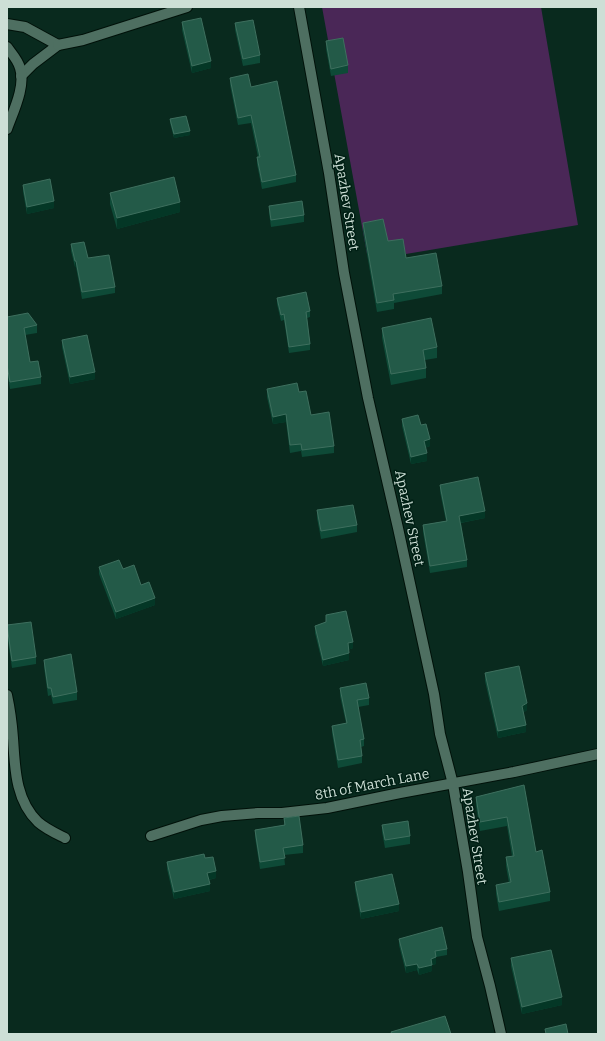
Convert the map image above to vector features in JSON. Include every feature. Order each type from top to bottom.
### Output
[{"type":"street","points":[[21,76],[33,64],[58,45],[83,40],[187,7]]},
{"type":"street","name":"Apazhev Street","points":[[299,7],[330,173],[344,273],[368,398],[400,536],[434,694],[440,734],[453,784],[467,866],[476,937],[490,986],[501,1034]]},
{"type":"street","points":[[7,24],[25,27],[58,45]]},
{"type":"street","points":[[7,47],[15,57],[20,69],[22,80],[16,104],[7,129]]},
{"type":"street","points":[[7,695],[13,736],[15,769],[18,786],[23,799],[30,812],[38,821],[49,830],[64,838]]},
{"type":"street","name":"8th of March Lane","points":[[151,836],[201,820],[222,816],[282,813],[327,808],[598,754]]},
{"type":"shaded area","points":[[322,7],[541,7],[578,225],[406,254],[403,247],[367,254]]},
{"type":"building","points":[[201,18],[211,61],[192,66],[182,22]]},
{"type":"building","points":[[253,20],[260,55],[243,59],[235,23]]},
{"type":"building","points":[[343,38],[348,65],[331,69],[326,41]]},
{"type":"building","points":[[248,74],[251,87],[277,81],[296,175],[262,182],[257,157],[260,157],[251,115],[238,118],[230,78]]},
{"type":"building","points":[[186,116],[190,131],[174,134],[170,119]]},
{"type":"building","points":[[174,177],[180,202],[117,218],[110,193]]},
{"type":"building","points":[[50,179],[54,201],[27,207],[23,185]]},
{"type":"building","points":[[302,201],[304,215],[271,220],[269,206]]},
{"type":"building","points":[[383,219],[388,241],[403,239],[406,258],[436,253],[442,286],[393,294],[394,300],[377,303],[363,223]]},
{"type":"building","points":[[84,242],[88,258],[109,255],[115,287],[82,292],[71,244]]},
{"type":"building","points":[[306,292],[310,311],[306,312],[310,344],[289,347],[284,314],[281,315],[277,298]]},
{"type":"building","points":[[28,313],[37,325],[24,328],[30,362],[38,361],[41,377],[10,382],[7,365],[7,317]]},
{"type":"building","points":[[431,318],[437,347],[423,350],[426,368],[391,374],[382,328]]},
{"type":"building","points":[[87,335],[95,372],[70,377],[62,340]]},
{"type":"building","points":[[297,383],[299,392],[306,391],[311,415],[329,412],[334,446],[302,450],[301,444],[290,445],[286,414],[273,417],[267,389]]},
{"type":"building","points":[[418,415],[421,425],[426,424],[430,439],[424,441],[427,453],[411,457],[402,419]]},
{"type":"building","points":[[478,477],[485,511],[459,516],[467,560],[430,566],[423,525],[447,521],[440,485]]},
{"type":"building","points":[[353,505],[357,525],[321,531],[317,510]]},
{"type":"building","points":[[119,560],[123,569],[134,565],[141,585],[149,582],[155,598],[116,612],[99,567]]},
{"type":"building","points":[[346,611],[353,642],[348,643],[349,653],[323,660],[315,626],[326,622],[326,615]]},
{"type":"building","points":[[31,622],[36,657],[12,661],[7,625]]},
{"type":"building","points":[[71,654],[77,692],[53,697],[51,688],[48,688],[44,660]]},
{"type":"building","points":[[519,666],[527,703],[522,706],[526,725],[498,731],[485,673]]},
{"type":"building","points":[[366,683],[369,698],[357,700],[364,739],[360,740],[362,756],[338,760],[332,726],[347,723],[340,688]]},
{"type":"building","points":[[524,785],[536,852],[542,850],[550,892],[499,902],[496,885],[511,882],[506,857],[514,856],[507,817],[480,822],[476,797]]},
{"type":"building","points":[[299,816],[303,845],[283,848],[285,858],[260,862],[255,830],[285,825],[284,818]]},
{"type":"building","points":[[408,821],[410,836],[385,840],[382,825]]},
{"type":"building","points":[[204,854],[205,858],[213,857],[216,871],[207,873],[210,884],[174,892],[167,862]]},
{"type":"building","points":[[392,874],[399,904],[361,912],[355,882]]},
{"type":"building","points":[[442,927],[447,949],[435,951],[436,957],[431,959],[432,965],[419,968],[417,964],[406,966],[399,939]]},
{"type":"building","points":[[551,950],[562,997],[522,1007],[511,958]]},
{"type":"building","points":[[445,1016],[451,1034],[392,1034],[391,1032]]},
{"type":"building","points":[[566,1024],[568,1034],[546,1034],[545,1029]]}]
